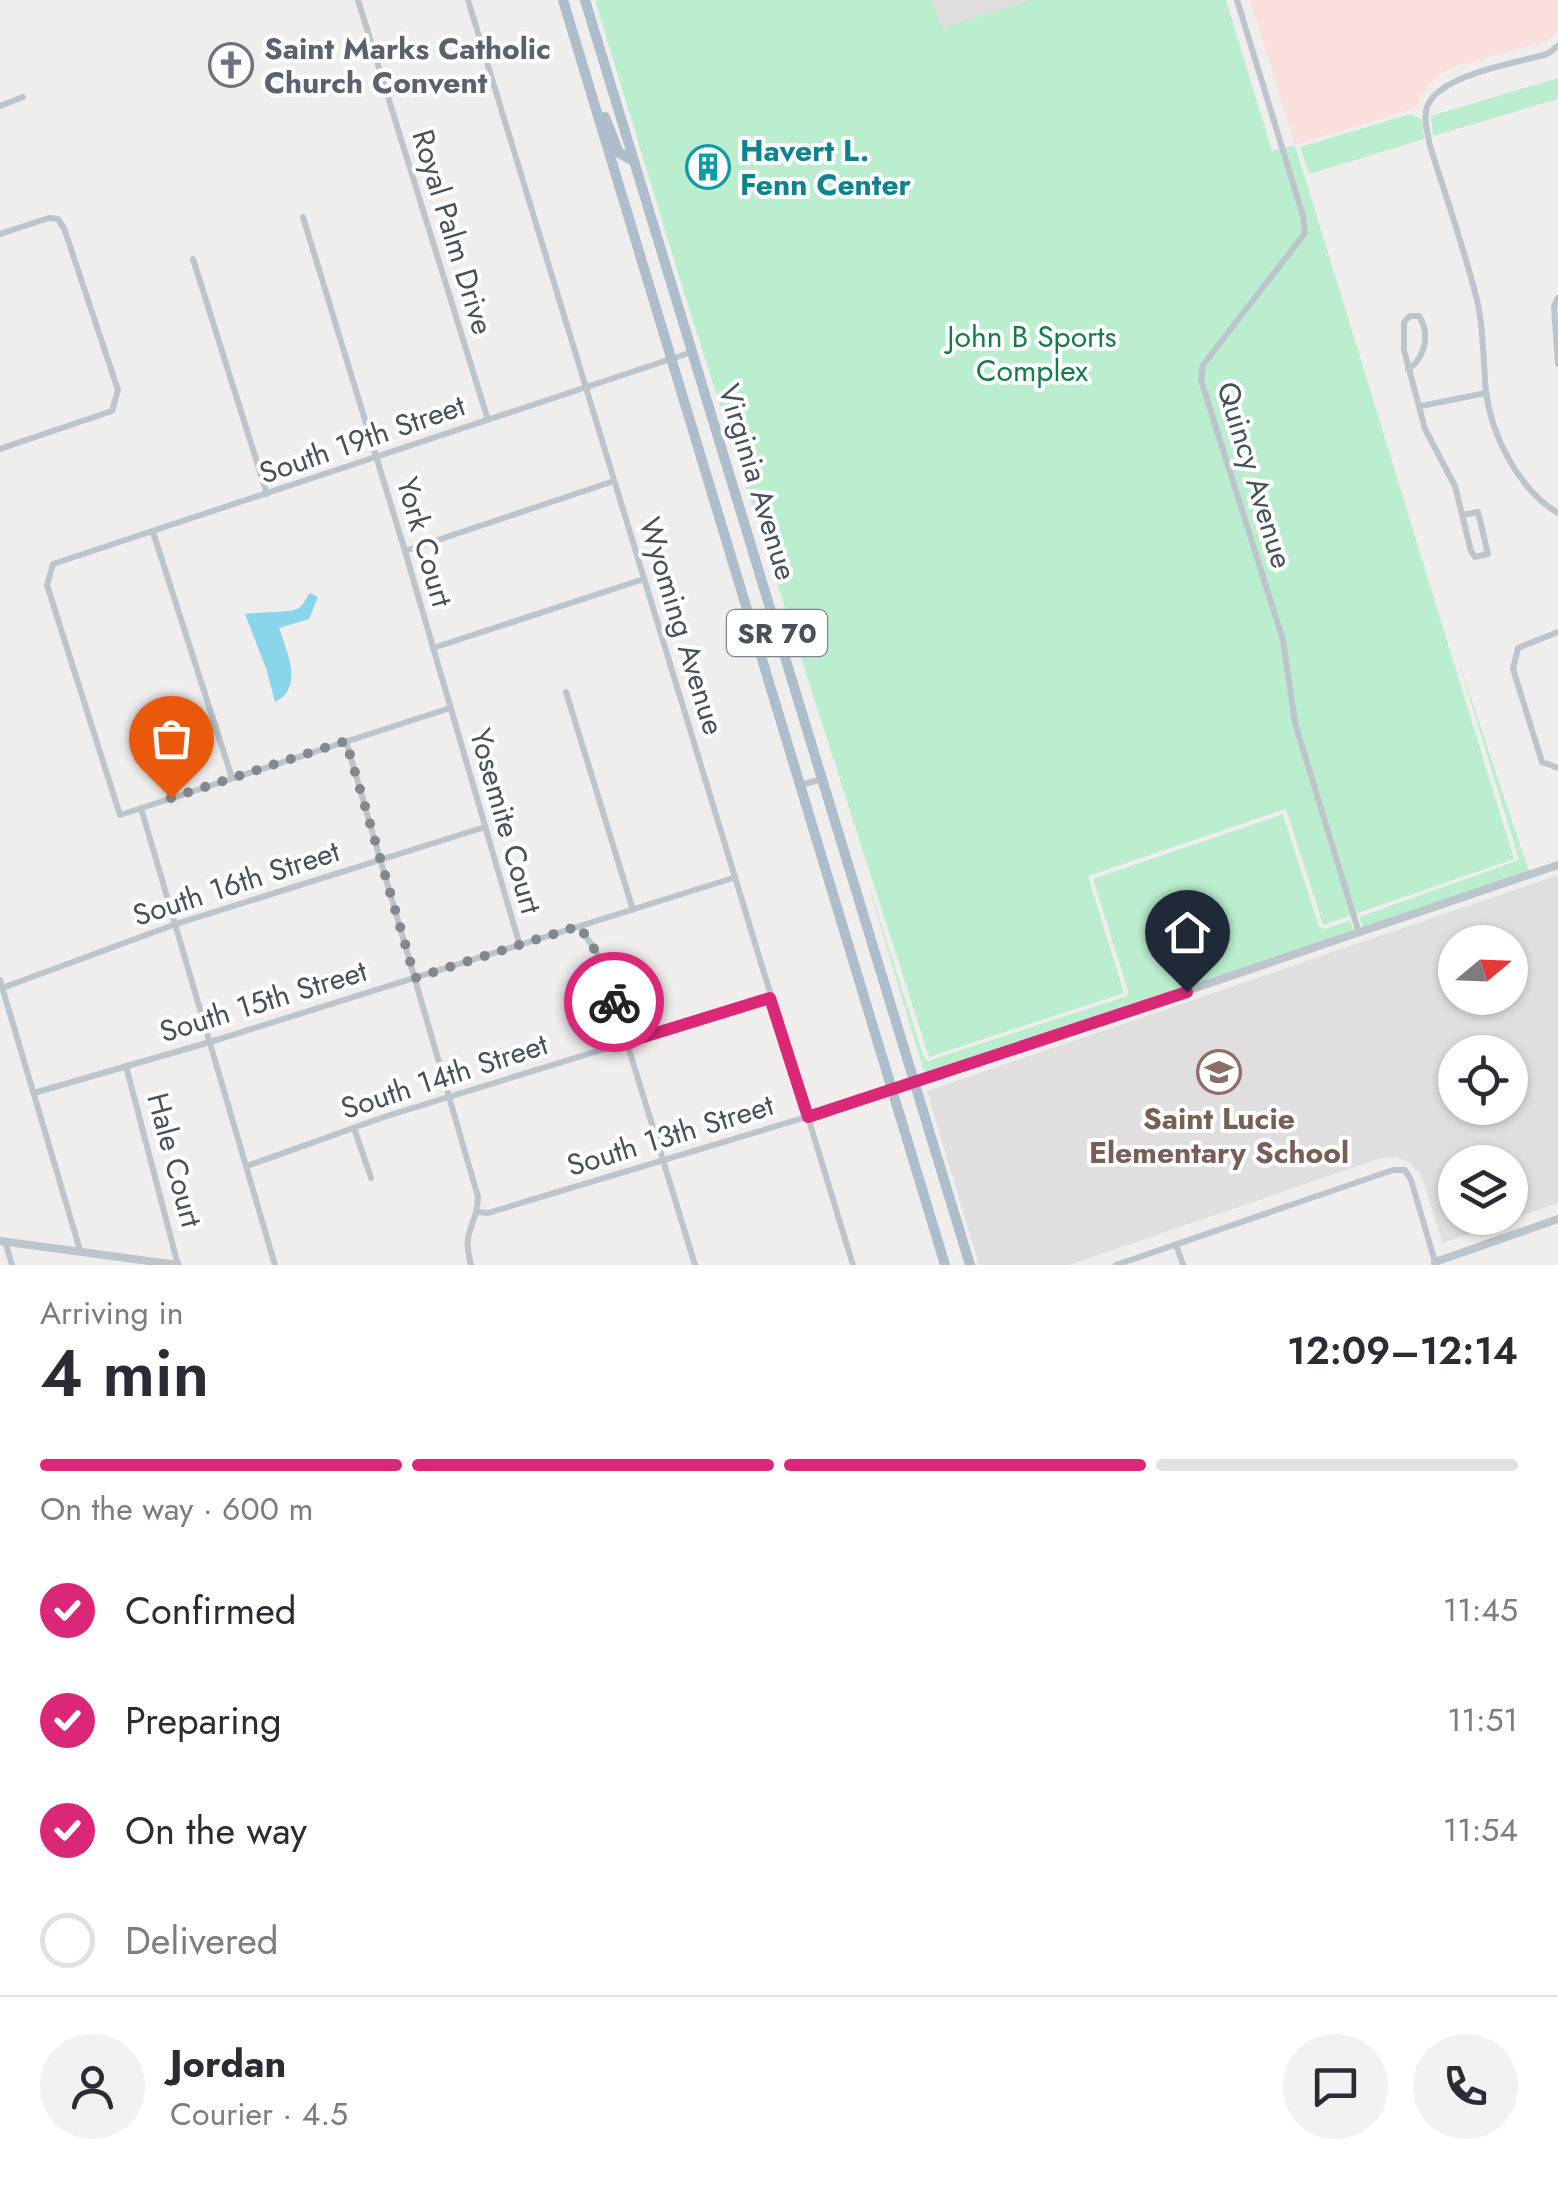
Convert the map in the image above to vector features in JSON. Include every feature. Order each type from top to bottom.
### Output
[{"type":"main road","name":"Virginia Avenue","points":[[563,0],[945,1265]]},
{"type":"main road","name":"Virginia Avenue","points":[[585,0],[970,1265]]},
{"type":"main road","points":[[578,46],[619,153],[634,161]]},
{"type":"street","name":"Royal Palm Drive","points":[[358,0],[488,420]]},
{"type":"street","name":"Wyoming Avenue","points":[[468,0],[854,1265]]},
{"type":"street","name":"Quincy Avenue","points":[[1237,0],[1305,233],[1203,366],[1201,380],[1283,640],[1295,723],[1360,934]]},
{"type":"street","points":[[1558,46],[1546,54],[1445,84],[1427,107],[1430,146],[1478,305],[1486,393],[1493,424],[1528,486],[1558,513]]},
{"type":"street","points":[[0,106],[23,98]]},
{"type":"street","name":"York Court","points":[[303,217],[450,708]]},
{"type":"street","points":[[0,234],[48,218],[58,219],[118,390],[112,411],[0,449]]},
{"type":"street","points":[[192,258],[267,494]]},
{"type":"street","points":[[1558,298],[1554,307],[1558,364]]},
{"type":"street","points":[[1408,369],[1422,355],[1425,333],[1419,316],[1410,316],[1404,322],[1408,369],[1426,428],[1455,486],[1462,515],[1471,551],[1475,557],[1483,557],[1488,554],[1488,546],[1478,512],[1462,515]]},
{"type":"street","name":"South 19th Street","points":[[141,808],[120,815],[47,585],[53,564],[692,352]]},
{"type":"street","points":[[1421,406],[1486,393]]},
{"type":"street","points":[[405,551],[614,481]]},
{"type":"street","points":[[153,532],[232,778]]},
{"type":"street","points":[[433,648],[644,579]]},
{"type":"street","points":[[1558,632],[1518,648],[1513,669],[1542,762],[1558,768]]},
{"type":"street","points":[[566,692],[633,910]]},
{"type":"street","points":[[276,1265],[141,808],[450,708]]},
{"type":"street","name":"Yosemite Court","points":[[450,708],[520,946]]},
{"type":"street","points":[[346,741],[478,1197],[466,1246],[472,1265]]},
{"type":"street","points":[[801,785],[822,779]]},
{"type":"street","name":"South 16th Street","points":[[1,984],[176,924],[485,827]]},
{"type":"street","name":"South 13th Street","points":[[477,1212],[488,1214],[914,1084],[1558,865]]},
{"type":"street","name":"South 15th Street","points":[[34,1092],[210,1042],[733,878]]},
{"type":"street","points":[[579,926],[602,961],[695,1265]]},
{"type":"street","points":[[1,984],[80,1250]]},
{"type":"street","name":"South 14th Street","points":[[247,1166],[450,1096],[770,998]]},
{"type":"street","name":"Hale Court","points":[[126,1066],[178,1265]]},
{"type":"street","points":[[354,1128],[371,1178]]},
{"type":"street","points":[[1116,1265],[1393,1170],[1405,1170],[1411,1180],[1436,1263],[1558,1219]]},
{"type":"street","points":[[12,1265],[2,1241],[178,1265]]},
{"type":"street","points":[[1176,1244],[1183,1265]]},
{"type":"shaded area","points":[[932,0],[1030,0],[942,29]]},
{"type":"shaded area","points":[[1250,0],[1558,0],[1558,31],[1546,41],[1450,68],[1428,84],[1415,108],[1295,145]]},
{"type":"shaded area","name":"Saint Lucie Elementary School","points":[[1558,875],[1558,1203],[1528,1213],[1528,1145],[1438,1145],[1438,1228],[1421,1175],[1409,1162],[1396,1157],[1381,1158],[1069,1265],[979,1265],[927,1091]]},
{"type":"shaded area","name":"Saint Lucie Elementary School","points":[[1440,1235],[1466,1235],[1443,1243]]},
{"type":"green space","name":"John B Sports Complex","points":[[595,0],[932,0],[942,28],[1030,0],[1226,0],[1272,151],[1295,145],[1514,859],[1323,925],[1286,809],[1088,876],[1124,993],[929,1057],[685,296]]},
{"type":"green space","points":[[1558,78],[1558,99],[1433,136],[1431,116]]},
{"type":"green space","points":[[1410,114],[1422,119],[1424,139],[1309,174],[1300,147]]},
{"type":"green space","points":[[1457,656],[1529,871],[1363,928],[1359,917],[1519,860]]},
{"type":"green space","points":[[1283,814],[1319,927],[1325,929],[1350,920],[1354,931],[925,1075],[863,867],[928,1061],[1127,996],[1093,879]]},
{"type":"water","points":[[310,593],[318,597],[309,619],[279,628],[291,678],[284,696],[275,702],[245,614],[295,610]]},
{"type":"way so far","points":[[171,798],[346,741],[415,978],[579,926],[602,961],[614,1002]]},
{"type":"place","name":"Saint Marks Catholic Church Convent","points":[[231,65]]},
{"type":"place","name":"Havert L. Fenn Center","points":[[708,167]]},
{"type":"place","name":"Saint Lucie Elementary School","points":[[1219,1072]]},
{"type":"route","points":[[614,1002],[627,1042],[770,998],[808,1117],[1187,992]]}]
